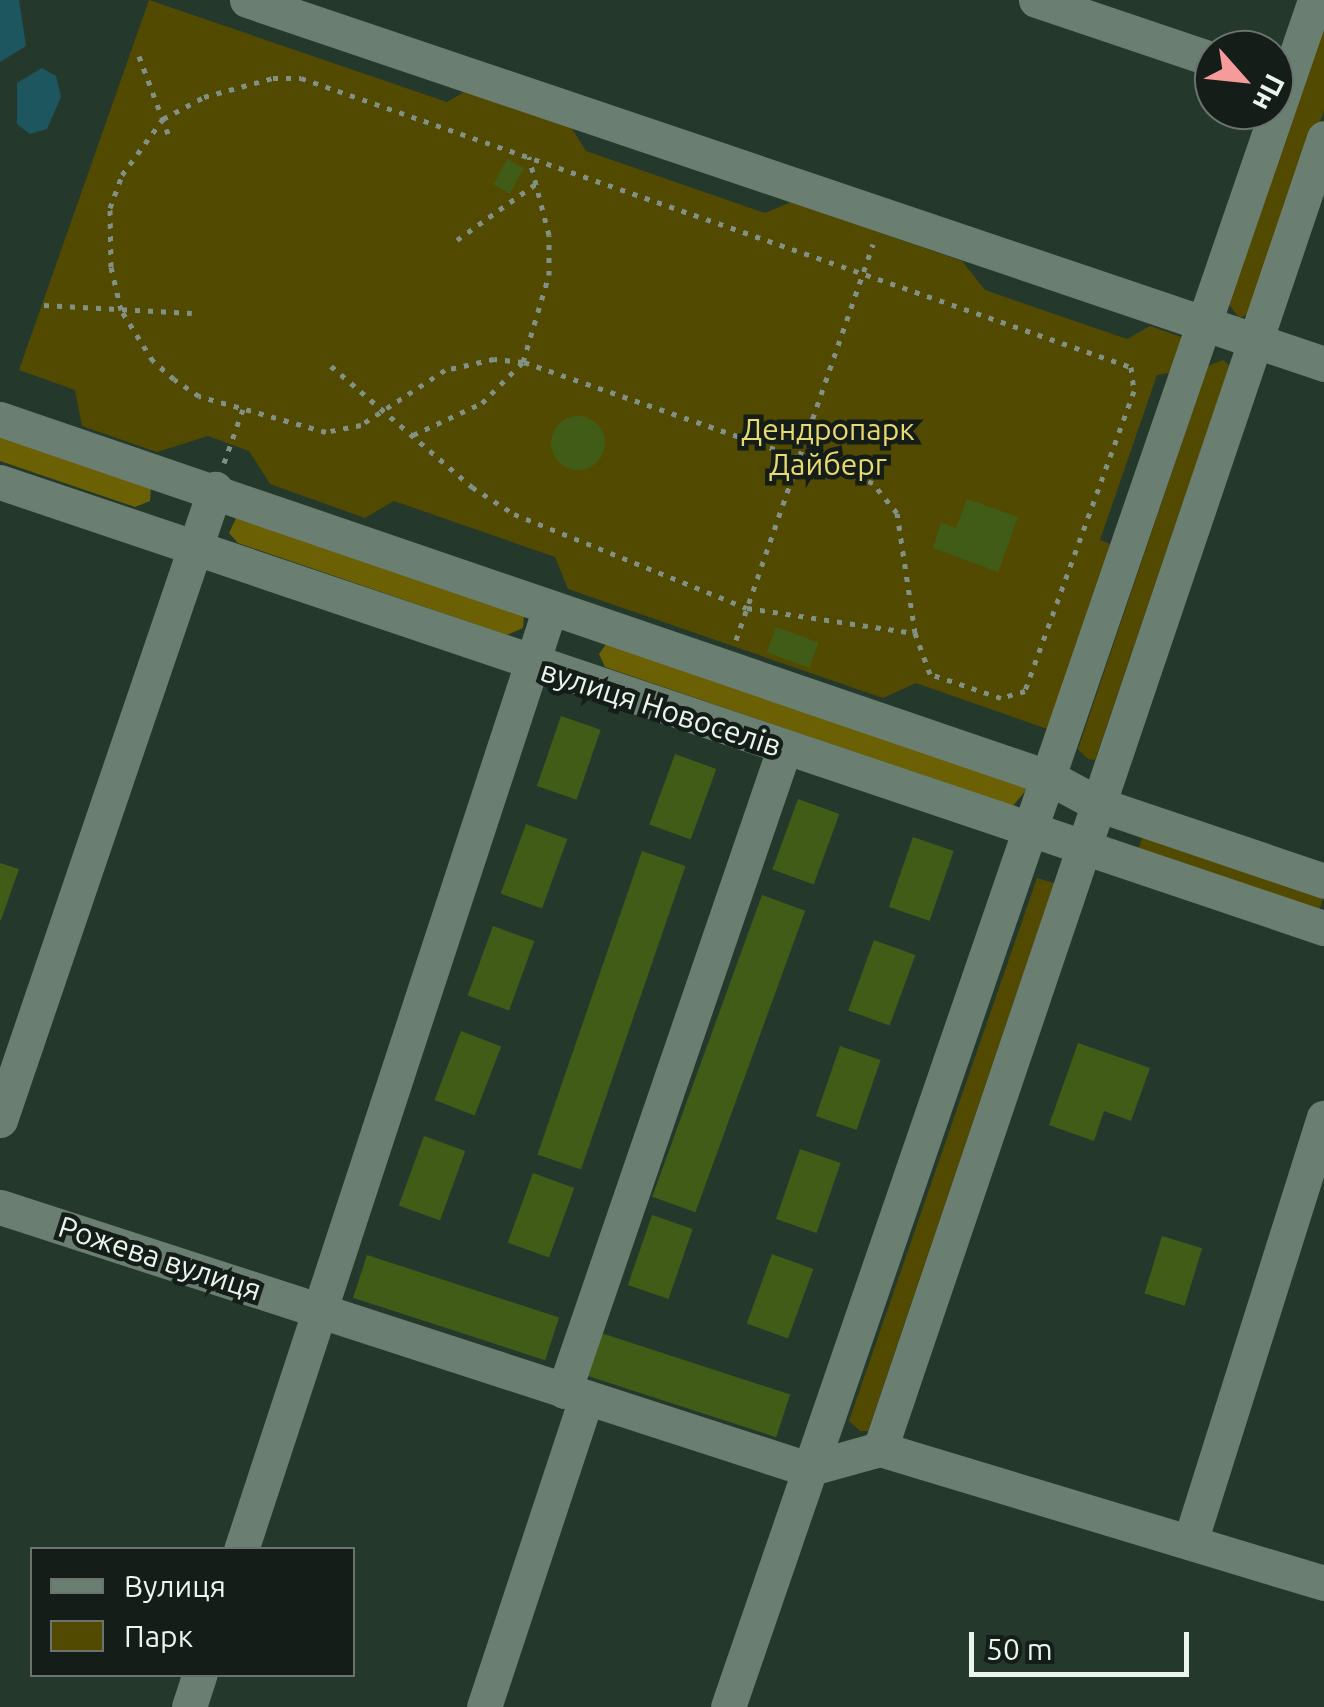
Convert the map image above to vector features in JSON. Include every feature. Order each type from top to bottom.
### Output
[{"type":"street","points":[[247,0],[880,210],[1324,364]]},
{"type":"street","points":[[1036,0],[1194,53]]},
{"type":"street","points":[[1294,49],[1315,0]]},
{"type":"street","points":[[728,1707],[1032,833],[1265,130]]},
{"type":"street","points":[[880,1449],[1324,138]]},
{"type":"street","points":[[0,419],[216,489],[724,671],[1050,778],[1100,805],[1324,881]]},
{"type":"street","name":"вулиця Новоселів","points":[[0,482],[531,666],[1032,833],[1086,846],[1324,928]]},
{"type":"street","points":[[0,1120],[216,489]]},
{"type":"street","points":[[242,1547],[549,611]]},
{"type":"street","points":[[484,1707],[575,1394],[784,749]]},
{"type":"street","points":[[1190,1542],[1324,1118]]},
{"type":"street","name":"Рожева вулиця","points":[[0,1207],[808,1469]]},
{"type":"street","points":[[808,1469],[880,1449],[1324,1583]]},
{"type":"street","points":[[189,1707],[199,1677]]},
{"type":"path","points":[[140,56],[170,139]]},
{"type":"path","points":[[301,78],[1116,358],[1136,379],[1026,691],[1000,698],[942,681],[923,663],[896,513],[887,495],[873,483],[801,457],[523,362],[494,359],[445,370],[346,430],[326,432],[199,396],[153,361],[120,310],[111,267],[110,208],[122,175],[163,120],[242,84],[301,78]]},
{"type":"path","points":[[413,435],[482,403],[523,362],[549,275],[549,234],[529,157]]},
{"type":"path","points":[[457,240],[538,183]]},
{"type":"path","points":[[724,671],[867,273],[880,210]]},
{"type":"path","points":[[44,305],[192,313]]},
{"type":"path","points":[[331,366],[514,514],[747,608],[915,634]]},
{"type":"path","points":[[216,489],[243,409]]},
{"type":"green space","name":"Дендропарк Дайберг","points":[[149,0],[447,102],[469,89],[569,124],[586,151],[765,213],[791,202],[962,261],[985,290],[1127,339],[1150,326],[1190,340],[1180,371],[1157,375],[1100,540],[1118,547],[1053,731],[916,683],[883,698],[568,589],[555,557],[394,501],[365,518],[270,484],[249,451],[208,436],[157,452],[82,426],[75,390],[19,370]]},
{"type":"green space","points":[[1324,27],[1324,110],[1255,312],[1239,318],[1228,303],[1288,130],[1294,130],[1294,113]]},
{"type":"green space","points":[[1223,360],[1230,366],[1095,760],[1088,759],[1078,749],[1208,366]]},
{"type":"green space","points":[[1143,835],[1324,897],[1319,911],[1138,849]]},
{"type":"green space","points":[[1037,878],[1054,883],[868,1431],[860,1431],[849,1421]]},
{"type":"shaded area","points":[[0,431],[151,487],[150,501],[135,507],[0,461]]},
{"type":"shaded area","points":[[237,516],[524,615],[523,628],[507,635],[238,543],[229,533]]},
{"type":"shaded area","points":[[607,643],[1025,786],[1026,790],[1013,806],[605,667],[599,654]]},
{"type":"water","points":[[0,0],[19,0],[26,46],[0,62]]},
{"type":"water","points":[[42,68],[56,76],[61,97],[47,129],[30,134],[17,124],[17,83]]},
{"type":"building","points":[[507,159],[524,168],[510,194],[493,185]]},
{"type":"building","points":[[578,416],[597,424],[605,443],[597,462],[578,470],[559,462],[551,443],[559,424]]},
{"type":"building","points":[[967,499],[1018,517],[998,572],[933,548],[941,523],[956,528]]},
{"type":"building","points":[[776,627],[818,642],[809,668],[767,652]]},
{"type":"building","points":[[561,716],[601,730],[577,800],[537,786]]},
{"type":"building","points":[[675,754],[716,769],[691,840],[649,824]]},
{"type":"building","points":[[798,799],[839,814],[814,885],[772,869]]},
{"type":"building","points":[[526,824],[567,839],[542,909],[501,894]]},
{"type":"building","points":[[913,837],[954,851],[930,921],[889,907]]},
{"type":"building","points":[[642,851],[685,866],[581,1169],[537,1155]]},
{"type":"building","points":[[0,863],[19,869],[1,920],[0,920]]},
{"type":"building","points":[[762,895],[805,911],[695,1212],[652,1197]]},
{"type":"building","points":[[493,926],[534,941],[509,1011],[468,996]]},
{"type":"building","points":[[874,940],[915,955],[890,1026],[848,1010]]},
{"type":"building","points":[[461,1031],[501,1046],[475,1115],[434,1100]]},
{"type":"building","points":[[1078,1043],[1150,1068],[1131,1121],[1104,1111],[1094,1141],[1049,1125]]},
{"type":"building","points":[[840,1046],[881,1060],[857,1130],[816,1116]]},
{"type":"building","points":[[424,1136],[465,1151],[440,1221],[399,1206]]},
{"type":"building","points":[[800,1149],[841,1163],[817,1233],[776,1219]]},
{"type":"building","points":[[533,1173],[574,1188],[549,1258],[508,1243]]},
{"type":"building","points":[[652,1215],[693,1229],[669,1299],[628,1285]]},
{"type":"building","points":[[1162,1236],[1202,1248],[1185,1306],[1144,1293]]},
{"type":"building","points":[[772,1254],[813,1269],[788,1339],[747,1324]]},
{"type":"building","points":[[367,1255],[559,1317],[545,1360],[353,1298]]},
{"type":"building","points":[[598,1332],[790,1394],[776,1437],[584,1375]]}]
